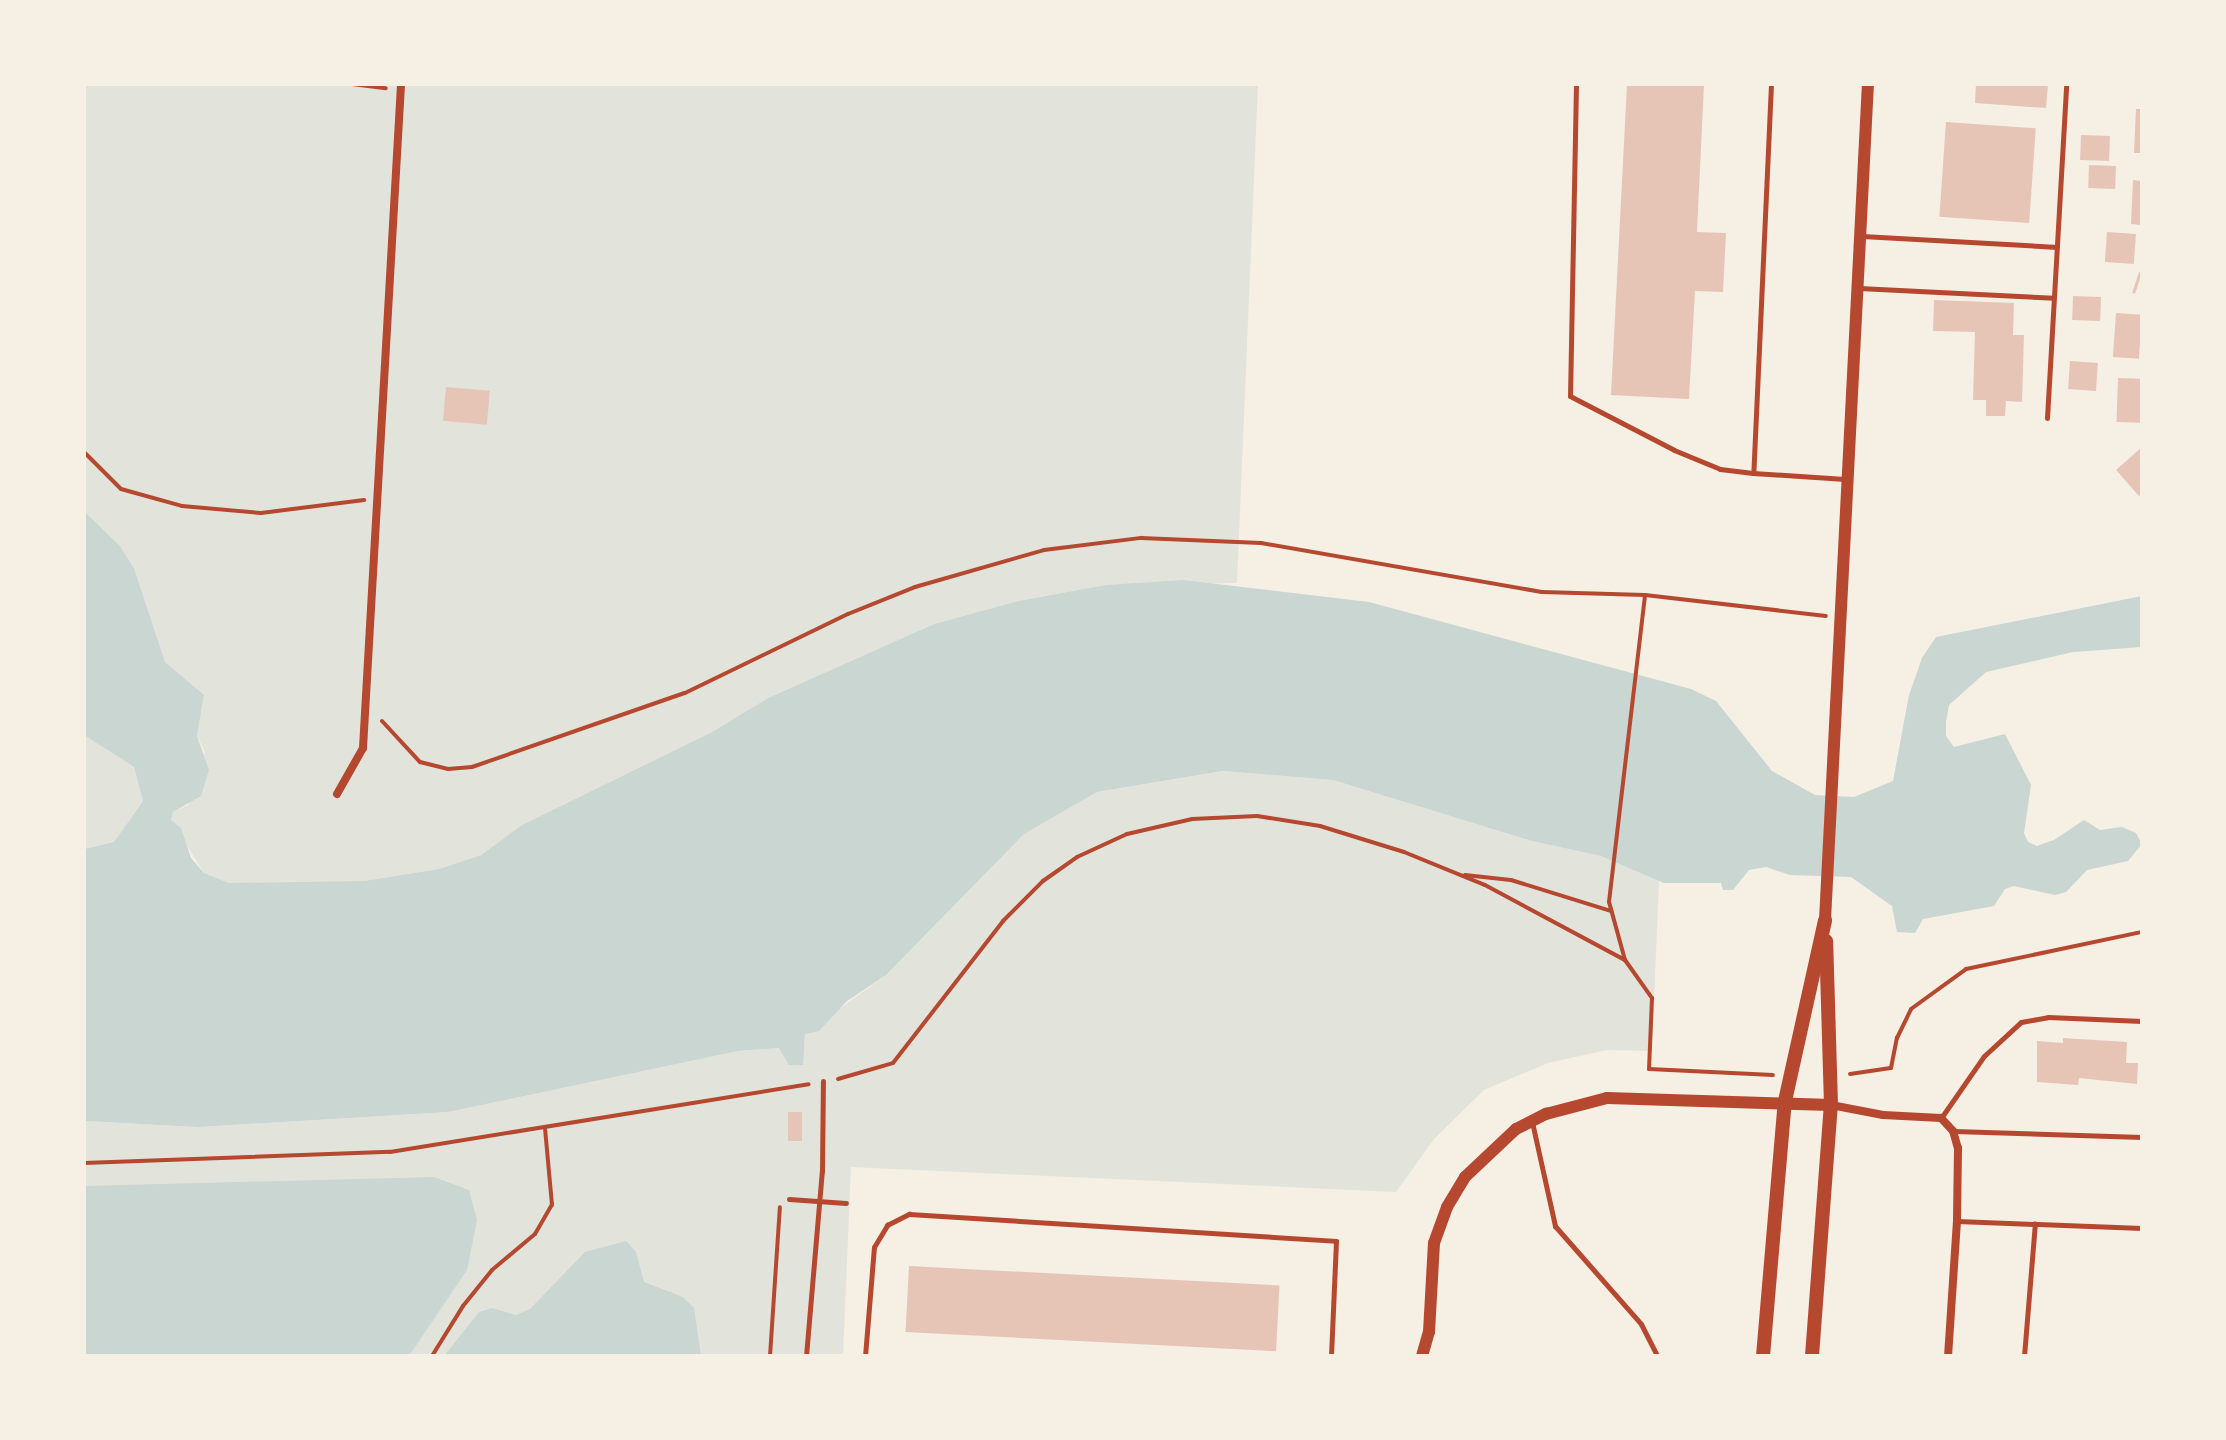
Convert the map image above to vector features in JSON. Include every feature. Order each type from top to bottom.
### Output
[{"type":"main road","points":[[1763,1356],[1785,1101],[1825,920]]},
{"type":"main road","points":[[1812,1356],[1831,1105],[1825,920]]},
{"type":"street","points":[[1825,920],[1868,84]]},
{"type":"street","points":[[337,794],[363,748],[374,498],[401,87]]},
{"type":"street","points":[[1422,1356],[1429,1332],[1434,1243],[1447,1207],[1490,1151],[1532,1121],[1607,1098],[1785,1101],[1831,1105],[1883,1115],[1941,1118],[1953,1131],[1958,1148],[1957,1221],[1948,1356]]},
{"type":"lane","points":[[1576,84],[1570,396],[1674,450],[1720,469],[1848,479]]},
{"type":"lane","points":[[1753,473],[1771,84]]},
{"type":"lane","points":[[2047,418],[2066,84]]},
{"type":"lane","points":[[1861,236],[2057,247]]},
{"type":"lane","points":[[1858,288],[2054,298]]},
{"type":"lane","points":[[1941,1118],[1984,1056],[2021,1022],[2048,1017],[2142,1021]]},
{"type":"lane","points":[[806,1356],[815,1201],[822,1171],[823,1081]]},
{"type":"lane","points":[[1532,1121],[1555,1226],[1641,1324],[1657,1356]]},
{"type":"lane","points":[[1953,1131],[2142,1137]]},
{"type":"lane","points":[[789,1199],[846,1203]]},
{"type":"lane","points":[[865,1356],[874,1247],[887,1225],[909,1214],[1336,1241],[1331,1356]]},
{"type":"lane","points":[[1957,1221],[2142,1228]]},
{"type":"lane","points":[[2024,1356],[2035,1223]]},
{"type":"path","points":[[352,84],[401,87]]},
{"type":"path","points":[[84,452],[121,489],[182,506],[261,513],[374,498]]},
{"type":"path","points":[[365,701],[420,762],[448,769],[472,767],[685,693],[848,614],[915,587],[1044,550],[1141,538],[1261,543],[1542,592],[1645,595],[1841,617]]},
{"type":"path","points":[[1645,595],[1609,902],[1625,960],[1652,998],[1649,1069],[1750,1075]]},
{"type":"path","points":[[84,1163],[390,1152],[865,1075],[893,1063],[1003,921],[1043,881],[1127,834],[1192,819],[1257,816],[1320,826],[1459,874],[1625,960]]},
{"type":"path","points":[[1459,874],[1511,880],[1612,911]]},
{"type":"path","points":[[1874,1068],[1891,1068],[1897,1038],[1911,1009],[1966,969],[2142,932]]},
{"type":"path","points":[[432,1356],[463,1306],[492,1270],[535,1234],[552,1205],[545,1128]]},
{"type":"path","points":[[770,1356],[780,1201],[789,1199]]},
{"type":"shaded area","points":[[84,84],[1258,84],[1237,583],[1106,585],[1018,601],[934,624],[768,698],[712,732],[522,825],[481,855],[439,869],[364,881],[279,885],[229,883],[204,873],[171,820],[173,812],[188,805],[205,752],[197,736],[204,696],[165,662],[134,568],[120,546],[84,511]]},
{"type":"shaded area","points":[[84,511],[120,546],[134,568],[165,662],[204,695],[197,736],[209,770],[201,796],[173,812],[171,820],[181,828],[191,858],[204,873],[229,883],[364,881],[439,869],[481,855],[522,825],[712,732],[768,698],[934,624],[1018,601],[1106,585],[1183,580],[1369,602],[1691,689],[1716,701],[1772,771],[1815,795],[1854,797],[1893,781],[1909,695],[1922,658],[1936,637],[2142,596],[2142,647],[2073,652],[1986,672],[1949,705],[1946,736],[1954,747],[2005,734],[2031,785],[2024,833],[2028,842],[2037,846],[2054,840],[2084,820],[2100,830],[2122,827],[2136,833],[2142,844],[2128,861],[2087,870],[2066,892],[2055,895],[2014,886],[2005,889],[1994,906],[1923,919],[1915,933],[1897,932],[1892,906],[1851,877],[1790,875],[1766,867],[1749,870],[1733,890],[1723,890],[1721,883],[1664,883],[1601,856],[1532,841],[1333,780],[1223,771],[1097,792],[1024,834],[886,975],[847,1001],[819,1031],[805,1034],[803,1065],[789,1065],[779,1048],[738,1051],[448,1112],[198,1127],[84,1121],[84,849],[114,842],[143,801],[134,767],[84,735]]},
{"type":"shaded area","points":[[84,735],[134,767],[143,801],[114,842],[84,849]]},
{"type":"shaded area","points":[[1224,771],[1333,780],[1532,841],[1601,856],[1659,880],[1652,1051],[1607,1050],[1548,1063],[1484,1090],[1434,1139],[1396,1192],[851,1167],[843,1356],[84,1356],[84,1121],[198,1127],[448,1112],[738,1051],[779,1048],[787,1059],[805,1043],[805,1034],[886,975],[1024,834],[1097,792]]},
{"type":"shaded area","points":[[434,1177],[469,1190],[477,1220],[467,1270],[409,1356],[84,1356],[84,1186]]},
{"type":"shaded area","points":[[626,1241],[636,1252],[644,1282],[683,1297],[694,1308],[701,1356],[444,1356],[479,1312],[492,1308],[516,1315],[530,1309],[585,1252]]},
{"type":"building","points":[[1627,84],[1704,84],[1697,232],[1726,233],[1723,292],[1695,291],[1689,399],[1611,395]]},
{"type":"building","points":[[1976,84],[2048,84],[2046,108],[1975,103]]},
{"type":"building","points":[[2136,109],[2142,109],[2142,153],[2134,153]]},
{"type":"building","points":[[1946,122],[2036,128],[2029,223],[1939,217]]},
{"type":"building","points":[[2081,135],[2110,136],[2109,161],[2080,160]]},
{"type":"building","points":[[2089,165],[2116,166],[2115,189],[2088,188]]},
{"type":"building","points":[[2133,180],[2142,181],[2142,225],[2131,224]]},
{"type":"building","points":[[2107,232],[2136,234],[2134,264],[2105,262]]},
{"type":"building","points":[[2139,272],[2142,273],[2135,294],[2132,293]]},
{"type":"building","points":[[2073,296],[2101,297],[2100,321],[2072,320]]},
{"type":"building","points":[[1934,300],[2014,303],[2013,335],[2024,335],[2022,402],[2006,401],[2005,416],[1986,416],[1986,400],[1973,400],[1975,332],[1933,331]]},
{"type":"building","points":[[2116,313],[2142,315],[2139,359],[2113,357]]},
{"type":"building","points":[[2070,361],[2098,363],[2096,391],[2068,389]]},
{"type":"building","points":[[2118,378],[2142,379],[2140,423],[2116,422]]},
{"type":"building","points":[[446,387],[490,391],[487,425],[443,421]]},
{"type":"building","points":[[2142,447],[2142,494],[2139,496],[2116,470]]},
{"type":"building","points":[[2063,1038],[2127,1042],[2126,1063],[2138,1063],[2137,1084],[2079,1078],[2078,1085],[2037,1082],[2037,1041],[2063,1043]]},
{"type":"building","points":[[788,1112],[802,1112],[802,1141],[788,1141]]},
{"type":"building","points":[[909,1266],[1279,1285],[1276,1351],[906,1332]]}]
